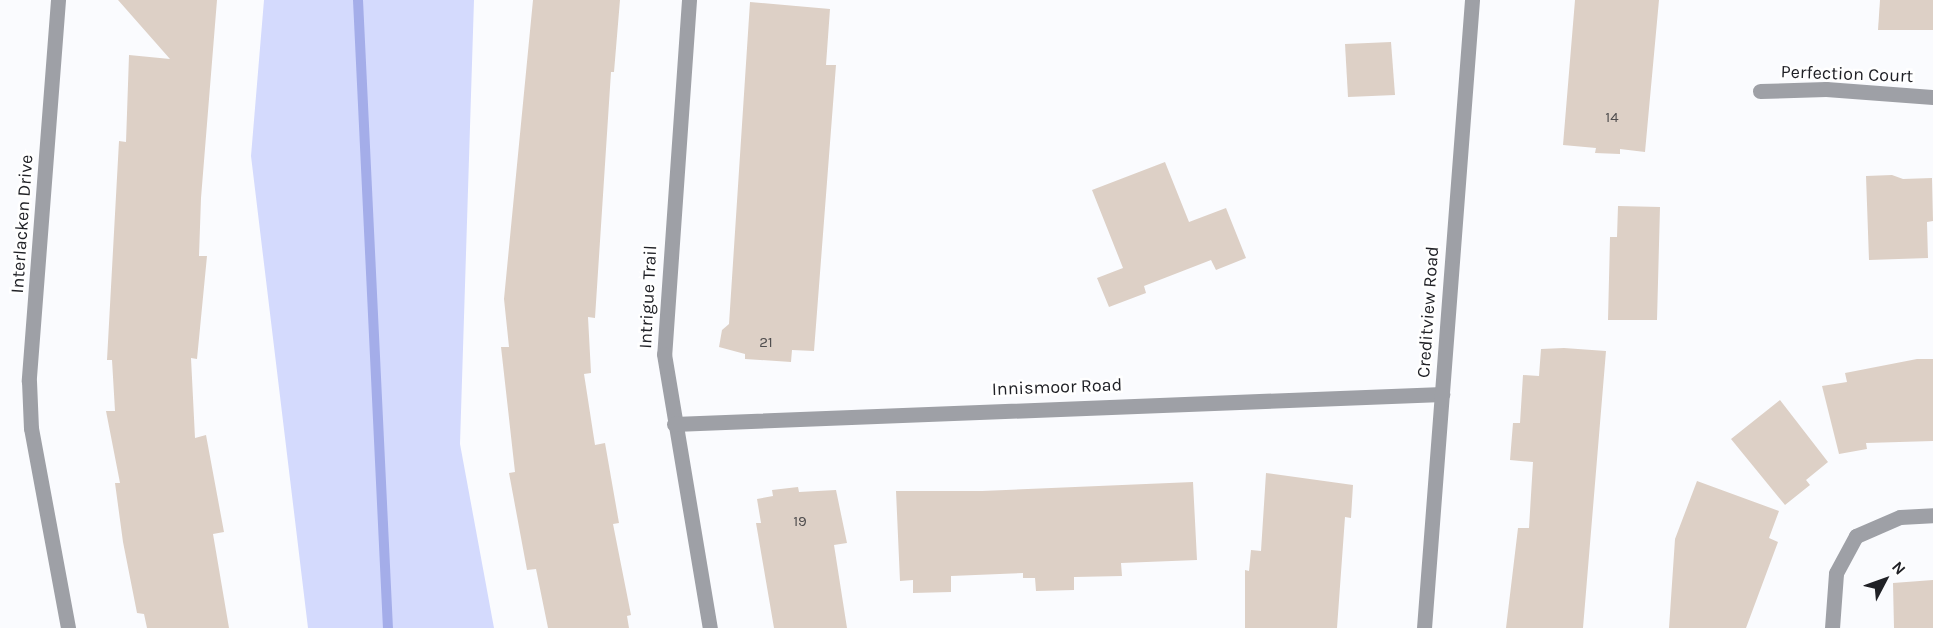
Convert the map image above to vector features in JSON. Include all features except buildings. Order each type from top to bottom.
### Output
[{"type":"street","name":"Interlacken Drive","points":[[58,0],[29,381],[31,428],[68,628]]},
{"type":"street","name":"Intrigue Trail","points":[[689,0],[663,325],[674,424],[710,628]]},
{"type":"street","name":"Creditview Road","points":[[1424,628],[1472,0]]},
{"type":"street","name":"Perfection Court","points":[[1760,92],[1826,89],[1933,97]]},
{"type":"street","name":"Innismoor Road","points":[[674,424],[1442,394]]},
{"type":"street","points":[[1832,628],[1836,573],[1856,536],[1900,517],[1933,515]]},
{"type":"shaded area","points":[[264,0],[474,0],[460,444],[494,628],[308,628],[251,156]]},
{"type":"waterway","points":[[358,0],[388,628]]}]
